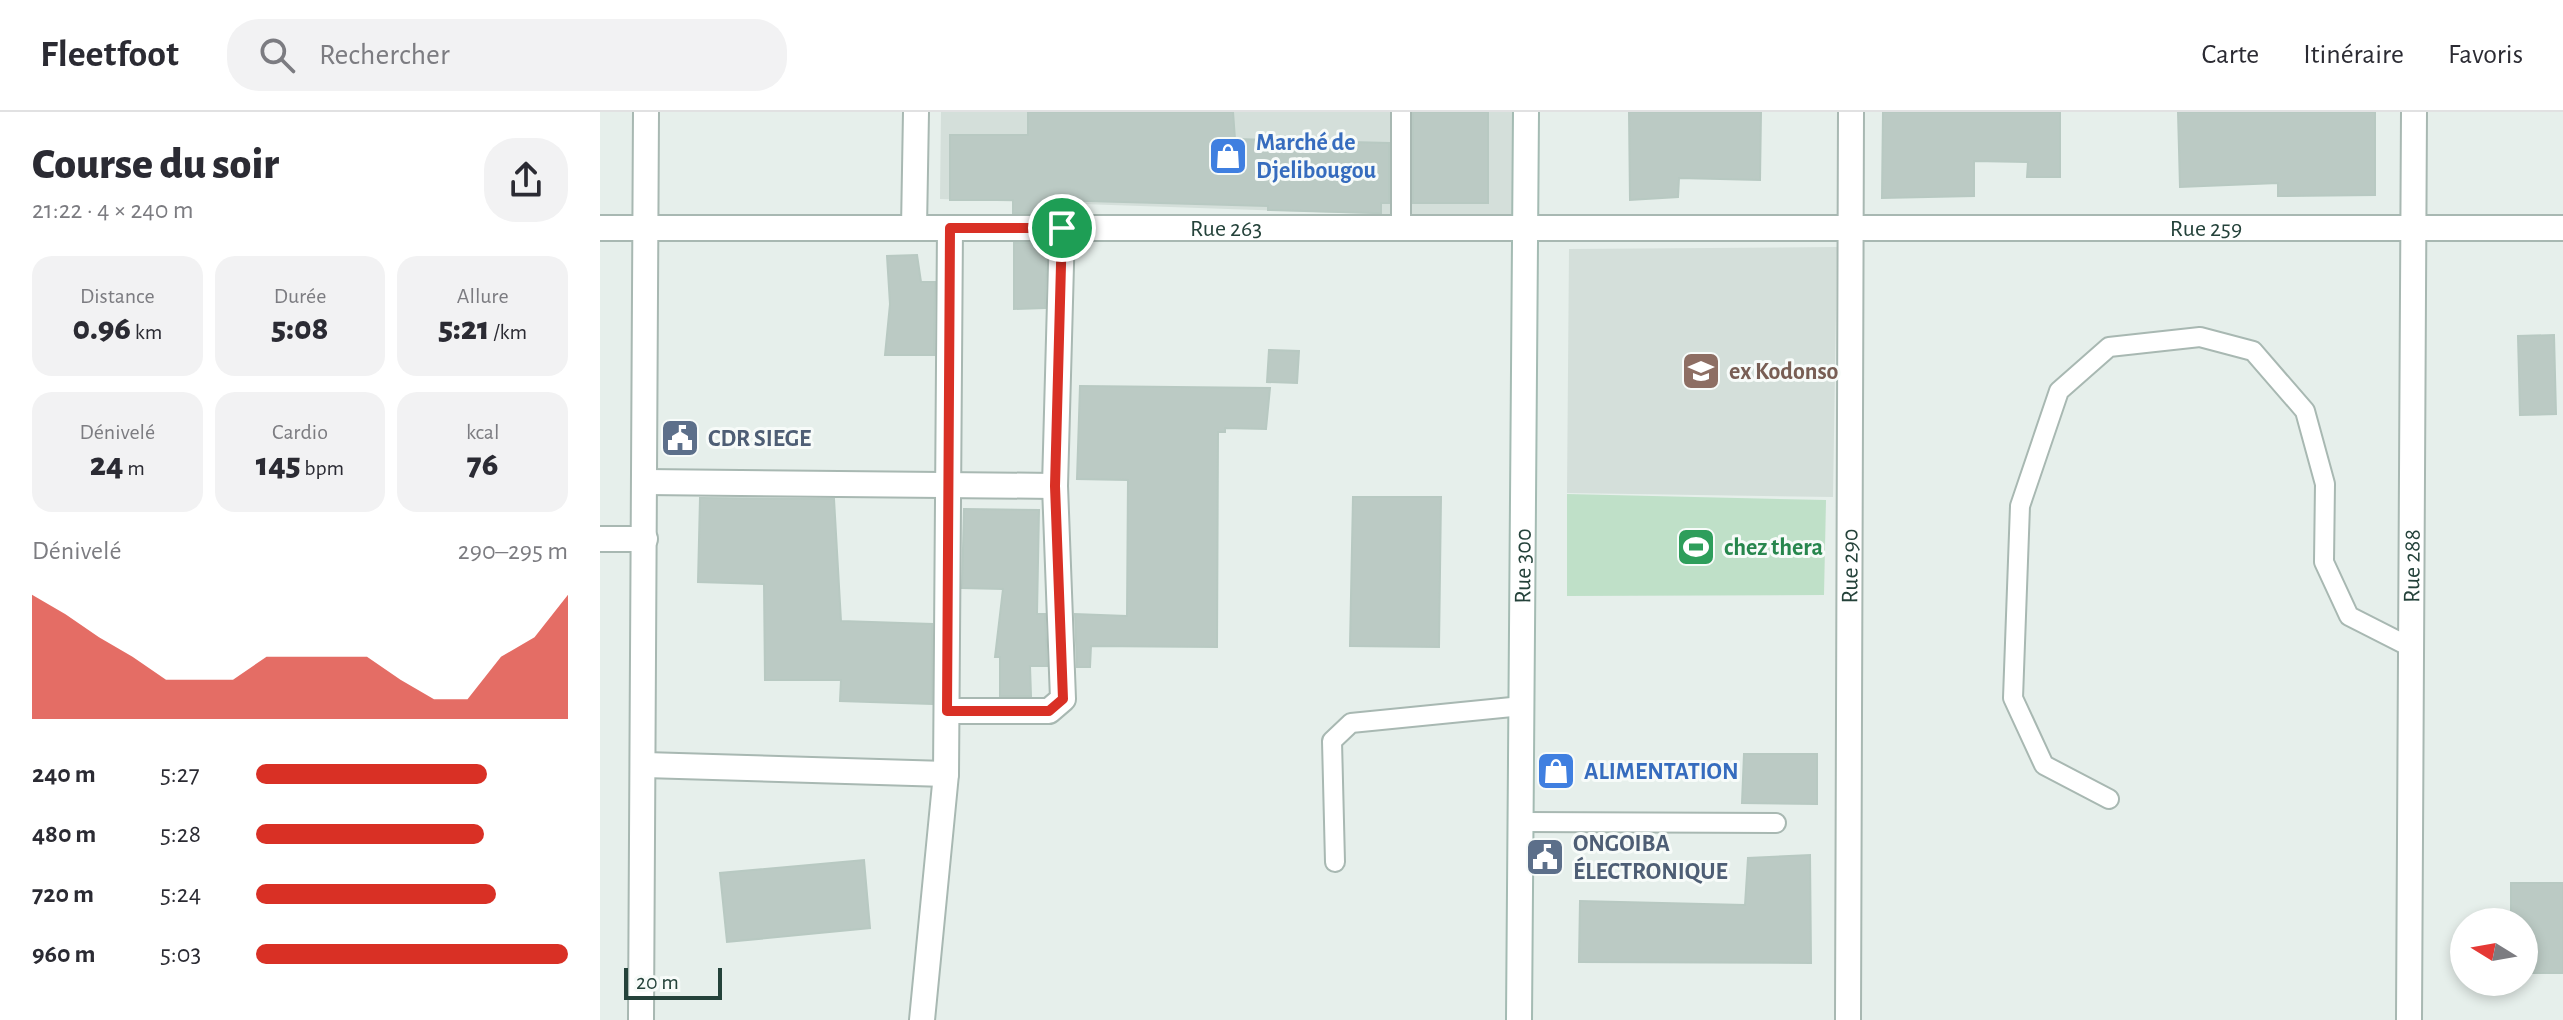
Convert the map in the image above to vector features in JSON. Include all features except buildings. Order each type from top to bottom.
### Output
[{"type":"street","points":[[641,1020],[645,765],[646,112]]},
{"type":"street","points":[[914,228],[916,112]]},
{"type":"street","name":"Rue 300","points":[[1519,1020],[1526,112]]},
{"type":"street","name":"Rue 290","points":[[1848,1020],[1851,112]]},
{"type":"street","name":"Rue 288","points":[[2409,1020],[2414,112]]},
{"type":"street","name":"Rue 263","points":[[600,228],[1851,228]]},
{"type":"street","points":[[922,1020],[946,774],[950,228]]},
{"type":"street","points":[[947,711],[1049,711],[1063,699],[1055,486],[1062,228]]},
{"type":"street","name":"Rue 259","points":[[1851,228],[2563,228]]},
{"type":"street","points":[[646,482],[1055,486]]},
{"type":"street","points":[[600,539],[645,539]]},
{"type":"street","points":[[645,765],[946,774]]},
{"type":"lane","points":[[1401,112],[1401,228]]},
{"type":"lane","points":[[2109,799],[2044,765],[2013,698],[2020,506],[2059,391],[2109,347],[2200,337],[2253,351],[2305,411],[2325,484],[2324,562],[2349,616],[2412,648]]},
{"type":"lane","points":[[1335,862],[1332,741],[1351,723],[1522,706]]},
{"type":"lane","points":[[1521,822],[1776,823]]},
{"type":"shaded area","name":"Marché de Djelibougou","points":[[941,112],[1517,112],[1515,219],[940,199]]},
{"type":"shaded area","name":"ex Kodonso","points":[[1837,247],[1833,497],[1567,493],[1569,249]]},
{"type":"green space","name":"chez thera","points":[[1567,494],[1826,500],[1824,595],[1567,596]]},
{"type":"place","name":"Marché de Djelibougou","points":[[1228,156]]},
{"type":"place","name":"ex Kodonso","points":[[1701,371]]},
{"type":"place","name":"CDR SIEGE","points":[[680,438]]},
{"type":"place","name":"chez thera","points":[[1696,547]]},
{"type":"place","name":"ALIMENTATION","points":[[1556,771]]},
{"type":"place","name":"ONGOIBA ÉLECTRONIQUE","points":[[1545,857]]},
{"type":"route","points":[[950,228],[1062,228],[1055,486],[1063,699],[1049,711],[947,711],[950,228]]}]
